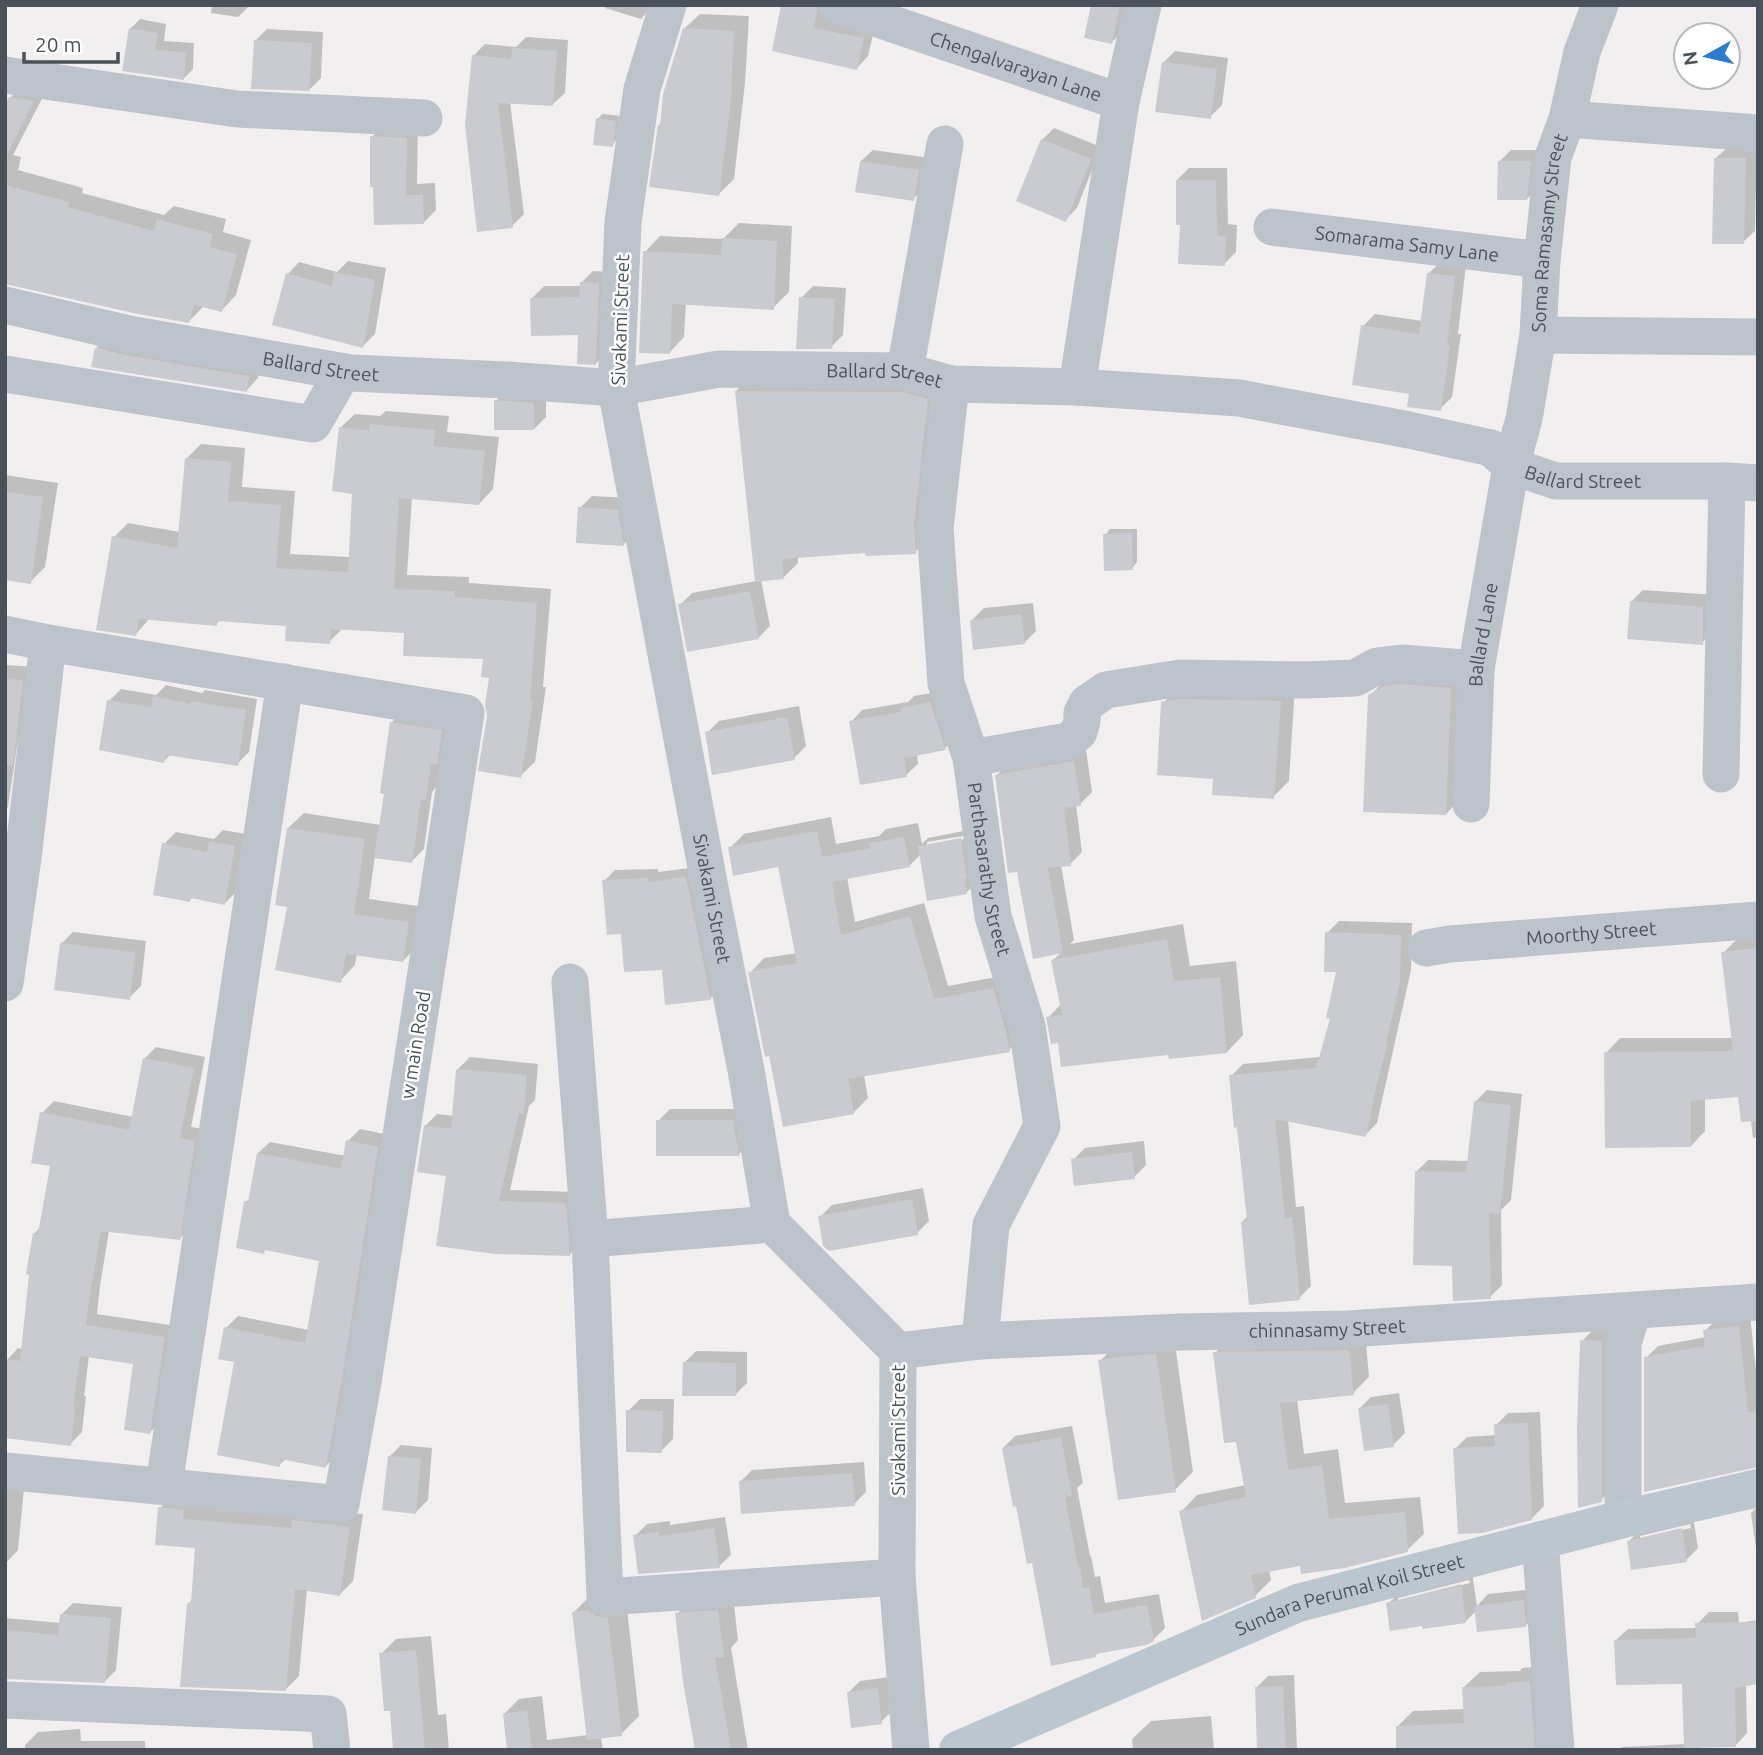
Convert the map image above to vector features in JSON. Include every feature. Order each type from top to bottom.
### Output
[{"type":"street","name":"Sivakami Street","points":[[668,5],[642,89],[623,222],[616,388],[746,1070],[772,1224],[898,1351],[897,1577],[911,1750]]},
{"type":"street","name":"Chengalvarayan Lane","points":[[837,5],[1121,102],[1077,387]]},
{"type":"street","points":[[1121,102],[1143,5]]},
{"type":"street","name":"Soma Ramasamy Street","points":[[1511,466],[1524,419],[1538,335],[1542,260],[1553,157],[1567,119],[1582,52],[1600,5]]},
{"type":"street","points":[[5,75],[237,109],[424,118]]},
{"type":"street","points":[[1567,119],[1758,133]]},
{"type":"street","points":[[905,371],[945,144]]},
{"type":"street","name":"Somarama Samy Lane","points":[[1272,227],[1542,260]]},
{"type":"street","name":"Ballard Street","points":[[5,305],[130,334],[343,372],[616,388],[719,369],[905,371],[951,384],[1077,387],[1239,398],[1492,448],[1511,466],[1556,481],[1742,482]]},
{"type":"street","points":[[1538,335],[1758,337]]},
{"type":"street","points":[[5,374],[313,424],[343,372]]},
{"type":"street","name":"Parthasarathy Street","points":[[951,384],[935,528],[946,682],[971,758],[993,916],[1027,1026],[1042,1126],[991,1225],[980,1341]]},
{"type":"street","name":"Ballard Lane","points":[[1471,804],[1476,668],[1511,466]]},
{"type":"street","points":[[1721,774],[1742,482]]},
{"type":"street","name":"w main Road","points":[[5,634],[466,713],[363,1382],[341,1504],[5,1471]]},
{"type":"street","points":[[5,983],[23,858],[47,643]]},
{"type":"street","points":[[971,758],[1068,741],[1079,732],[1082,713],[1087,703],[1106,690],[1180,678],[1354,678],[1377,666],[1402,663],[1476,668]]},
{"type":"street","points":[[164,1485],[285,682]]},
{"type":"street","name":"Moorthy Street","points":[[1426,948],[1758,919]]},
{"type":"street","points":[[570,982],[590,1239],[605,1597],[897,1577]]},
{"type":"street","points":[[590,1239],[772,1224]]},
{"type":"street","name":"chinnasamy Street","points":[[898,1351],[980,1341],[1181,1332],[1348,1329],[1758,1303]]},
{"type":"street","points":[[1623,1519],[1623,1343],[1633,1311]]},
{"type":"street","name":"Sundara Perumal Koil Street","points":[[958,1750],[1298,1603],[1623,1519],[1758,1488]]},
{"type":"street","points":[[1540,1540],[1556,1750]]},
{"type":"street","points":[[5,1700],[328,1714],[332,1750]]},
{"type":"building","points":[[781,5],[817,5],[814,28],[864,38],[857,70],[772,51]]},
{"type":"building","points":[[1091,5],[1120,5],[1112,44],[1084,38]]},
{"type":"building","points":[[129,28],[158,33],[155,50],[186,52],[184,80],[122,71]]},
{"type":"building","points":[[683,28],[734,31],[731,99],[719,196],[649,187],[663,94]]},
{"type":"building","points":[[254,40],[312,43],[309,91],[251,89]]},
{"type":"building","points":[[512,48],[557,51],[553,106],[498,103],[513,228],[477,232],[465,125],[472,55],[511,59]]},
{"type":"building","points":[[1162,62],[1217,69],[1211,119],[1155,112]]},
{"type":"building","points":[[9,97],[34,101],[5,159],[5,104]]},
{"type":"building","points":[[596,118],[616,121],[613,147],[593,145]]},
{"type":"building","points":[[370,136],[407,138],[406,195],[423,195],[424,224],[374,225],[373,187],[370,187]]},
{"type":"building","points":[[1041,139],[1091,159],[1066,222],[1016,201]]},
{"type":"building","points":[[1714,158],[1746,158],[1744,244],[1712,244]]},
{"type":"building","points":[[860,161],[919,170],[914,201],[855,192]]},
{"type":"building","points":[[1498,161],[1531,161],[1527,200],[1497,200]]},
{"type":"building","points":[[1176,180],[1216,180],[1217,236],[1226,236],[1225,266],[1178,264],[1180,225],[1176,225]]},
{"type":"building","points":[[5,185],[69,202],[68,207],[154,231],[157,219],[213,234],[209,247],[237,254],[222,312],[194,305],[189,323],[5,284]]},
{"type":"building","points":[[722,238],[777,241],[774,310],[672,304],[670,354],[639,353],[643,251],[721,255]]},
{"type":"building","points":[[334,272],[375,280],[363,348],[272,325],[286,273],[332,286]]},
{"type":"building","points":[[1427,273],[1455,276],[1447,345],[1450,346],[1441,411],[1407,407],[1409,394],[1352,385],[1361,325],[1419,334]]},
{"type":"building","points":[[580,282],[599,283],[596,365],[577,364],[578,335],[531,336],[530,298],[579,297]]},
{"type":"building","points":[[799,297],[835,299],[832,349],[796,349]]},
{"type":"building","points":[[95,348],[249,376],[247,392],[91,367]]},
{"type":"building","points":[[735,391],[902,392],[928,399],[914,526],[916,554],[866,556],[865,553],[782,559],[784,579],[755,582]]},
{"type":"building","points":[[494,400],[534,403],[534,430],[494,430]]},
{"type":"building","points":[[370,424],[435,430],[433,446],[485,451],[479,505],[399,498],[394,589],[455,591],[455,597],[537,603],[530,701],[533,701],[521,778],[478,771],[487,716],[485,705],[489,678],[481,677],[483,659],[403,656],[404,633],[331,629],[330,644],[285,641],[286,626],[217,621],[217,626],[139,619],[136,636],[96,630],[112,536],[177,548],[185,458],[231,462],[228,501],[281,505],[276,568],[348,572],[352,494],[332,491],[339,427],[369,431]]},
{"type":"building","points":[[5,492],[43,497],[31,584],[5,580]]},
{"type":"building","points":[[578,507],[618,510],[624,546],[576,543]]},
{"type":"building","points":[[1132,533],[1133,570],[1104,571],[1103,534]]},
{"type":"building","points":[[750,591],[759,639],[687,652],[678,604]]},
{"type":"building","points":[[1630,601],[1703,607],[1703,645],[1627,639]]},
{"type":"building","points":[[1021,614],[1025,644],[973,650],[970,620]]},
{"type":"building","points":[[5,678],[23,680],[13,765],[5,765]]},
{"type":"building","points":[[1402,684],[1451,688],[1446,815],[1363,812],[1368,695],[1384,686]]},
{"type":"building","points":[[153,696],[191,704],[191,701],[246,710],[238,766],[166,755],[164,763],[99,750],[107,700],[151,707]]},
{"type":"building","points":[[1182,699],[1281,701],[1274,799],[1212,795],[1213,779],[1157,775],[1161,702]]},
{"type":"building","points":[[930,702],[946,750],[904,758],[907,777],[860,785],[849,721],[901,712],[900,708]]},
{"type":"building","points":[[787,717],[795,760],[712,775],[705,732]]},
{"type":"building","points":[[390,722],[442,730],[437,765],[431,764],[426,800],[421,799],[412,863],[374,858],[384,794],[380,793]]},
{"type":"building","points":[[1074,761],[1081,806],[1064,808],[1071,866],[1048,868],[1063,953],[1033,959],[1017,872],[1008,873],[995,775]]},
{"type":"building","points":[[287,828],[365,839],[354,914],[409,922],[403,962],[346,954],[341,983],[275,970],[287,907],[275,905]]},
{"type":"building","points":[[817,831],[822,857],[870,848],[869,843],[904,837],[910,867],[832,882],[841,935],[910,916],[934,999],[993,988],[1010,1052],[848,1079],[854,1114],[783,1127],[769,1056],[765,1057],[748,972],[797,963],[778,867],[733,876],[728,847]]},
{"type":"building","points":[[961,838],[967,894],[927,901],[918,846]]},
{"type":"building","points":[[209,841],[235,846],[225,905],[191,898],[190,902],[153,895],[162,843],[207,852]]},
{"type":"building","points":[[686,877],[711,1000],[665,1005],[662,970],[624,972],[621,934],[607,935],[602,880],[648,878],[648,882]]},
{"type":"building","points":[[1325,932],[1401,935],[1400,983],[1388,1043],[1366,1137],[1275,1119],[1285,1218],[1292,1217],[1300,1300],[1249,1305],[1241,1222],[1247,1221],[1229,1075],[1316,1068],[1330,1019],[1326,1018],[1336,972],[1324,972]]},
{"type":"building","points":[[1167,939],[1174,981],[1220,977],[1227,1053],[1169,1059],[1168,1055],[1061,1067],[1058,1043],[1051,1044],[1046,1017],[1062,1015],[1051,960]]},
{"type":"building","points":[[60,943],[135,952],[130,1000],[54,990]]},
{"type":"building","points":[[1758,948],[1758,1121],[1741,1122],[1738,1097],[1691,1101],[1691,1147],[1605,1148],[1604,1052],[1733,1051],[1721,952]]},
{"type":"building","points":[[143,1058],[194,1068],[180,1138],[195,1141],[180,1240],[101,1231],[86,1325],[165,1337],[150,1434],[124,1430],[133,1364],[80,1356],[71,1446],[5,1438],[5,1359],[20,1361],[29,1275],[26,1274],[33,1233],[38,1234],[50,1166],[31,1163],[40,1112],[129,1130]]},
{"type":"building","points":[[456,1069],[527,1075],[524,1113],[519,1113],[499,1201],[566,1203],[570,1256],[495,1254],[436,1246],[446,1176],[417,1172],[424,1125],[451,1129]]},
{"type":"building","points":[[1474,1101],[1511,1105],[1500,1214],[1489,1213],[1491,1299],[1453,1301],[1452,1266],[1413,1265],[1415,1171],[1466,1172]]},
{"type":"building","points":[[656,1120],[733,1120],[739,1156],[656,1156]]},
{"type":"building","points":[[346,1140],[378,1147],[326,1468],[281,1459],[280,1467],[217,1455],[234,1362],[218,1359],[224,1327],[305,1343],[319,1261],[265,1250],[264,1254],[236,1248],[244,1201],[248,1202],[257,1153],[341,1169]]},
{"type":"building","points":[[1132,1152],[1135,1179],[1074,1186],[1071,1159]]},
{"type":"building","points":[[912,1199],[918,1235],[829,1251],[823,1246],[818,1216]]},
{"type":"building","points":[[1739,1326],[1748,1412],[1758,1411],[1758,1467],[1644,1492],[1644,1357],[1705,1346],[1703,1330]]},
{"type":"building","points":[[1580,1340],[1602,1341],[1602,1502],[1578,1508],[1577,1428]]},
{"type":"building","points":[[1349,1350],[1354,1395],[1280,1403],[1288,1470],[1322,1465],[1329,1519],[1405,1512],[1408,1552],[1345,1568],[1301,1574],[1300,1566],[1251,1575],[1256,1598],[1202,1621],[1179,1511],[1246,1497],[1236,1442],[1224,1443],[1213,1352]]},
{"type":"building","points":[[1156,1354],[1176,1492],[1118,1500],[1098,1360]]},
{"type":"building","points":[[683,1362],[736,1363],[736,1396],[682,1396]]},
{"type":"building","points":[[1388,1404],[1394,1447],[1364,1451],[1358,1408]]},
{"type":"building","points":[[626,1410],[663,1411],[662,1453],[626,1452]]},
{"type":"building","points":[[1528,1423],[1532,1520],[1482,1533],[1458,1534],[1453,1448],[1495,1446],[1494,1424]]},
{"type":"building","points":[[1061,1437],[1072,1496],[1065,1497],[1078,1567],[1083,1588],[1089,1587],[1094,1614],[1147,1605],[1154,1641],[1147,1645],[1095,1654],[1096,1657],[1051,1666],[1032,1563],[1027,1564],[1002,1448]]},
{"type":"building","points":[[388,1456],[421,1459],[416,1514],[382,1510]]},
{"type":"building","points":[[852,1473],[855,1506],[741,1514],[739,1481]]},
{"type":"building","points":[[158,1507],[184,1510],[183,1519],[291,1528],[292,1520],[350,1527],[340,1596],[295,1589],[286,1691],[180,1687],[195,1548],[155,1545]]},
{"type":"building","points":[[714,1528],[720,1568],[638,1574],[633,1535],[659,1532],[659,1536]]},
{"type":"building","points":[[1682,1528],[1687,1562],[1631,1570],[1627,1541]]},
{"type":"building","points":[[1461,1584],[1466,1623],[1390,1631],[1386,1603]]},
{"type":"building","points":[[1524,1600],[1526,1627],[1477,1632],[1474,1606]]},
{"type":"building","points":[[588,1610],[596,1616],[608,1618],[622,1736],[587,1740],[572,1612]]},
{"type":"building","points":[[718,1610],[724,1657],[715,1658],[731,1750],[695,1750],[675,1613]]},
{"type":"building","points":[[60,1614],[111,1618],[105,1683],[5,1679],[5,1630],[58,1635]]},
{"type":"building","points":[[1758,1622],[1758,1684],[1735,1688],[1736,1747],[1684,1748],[1682,1684],[1616,1685],[1614,1640],[1696,1638],[1695,1623]]},
{"type":"building","points":[[416,1650],[425,1750],[393,1750],[390,1711],[384,1711],[379,1653]]},
{"type":"building","points":[[1530,1681],[1535,1750],[1396,1750],[1396,1726],[1464,1723],[1462,1687],[1505,1686],[1505,1683]]},
{"type":"building","points":[[1283,1686],[1286,1750],[1257,1750],[1255,1687]]},
{"type":"building","points":[[878,1688],[882,1724],[851,1728],[847,1692]]},
{"type":"building","points":[[527,1710],[532,1750],[507,1750],[503,1714]]}]
